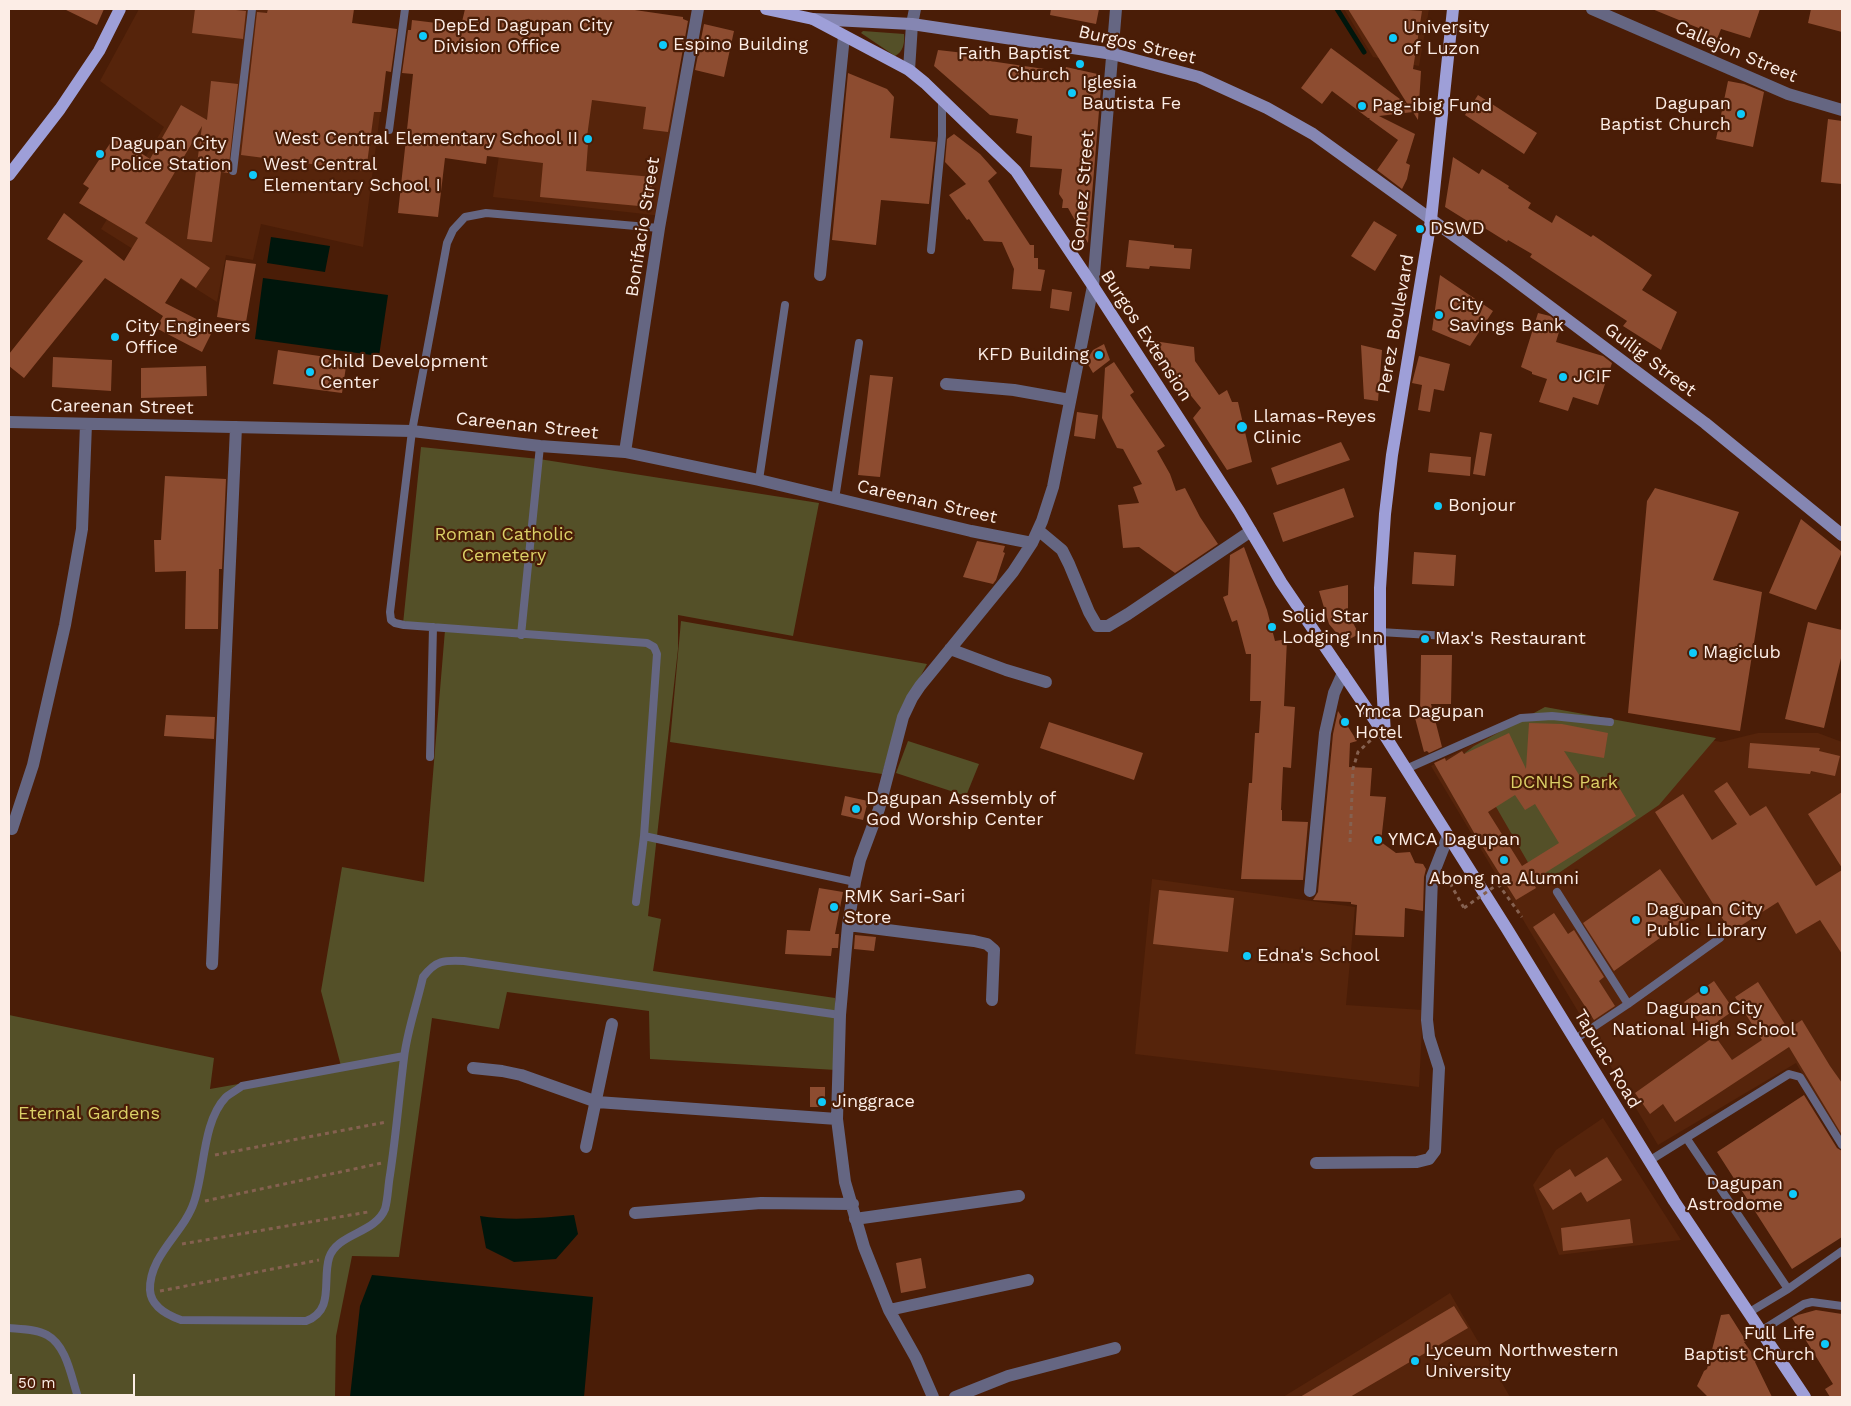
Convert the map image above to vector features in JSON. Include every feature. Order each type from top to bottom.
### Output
[{"type":"main road","points":[[9,175],[60,109],[99,51],[120,9]]},
{"type":"main road","name":"Burgos Street","points":[[766,9],[813,19]]},
{"type":"main road","name":"Perez Boulevard","points":[[1383,733],[1380,588],[1392,456],[1431,220],[1453,9]]},
{"type":"main road","name":"Burgos Extension","points":[[813,19],[909,70],[1016,171],[1093,286],[1251,531],[1277,575],[1383,733]]},
{"type":"main road","name":"Tapuac Road","points":[[1383,733],[1649,1161],[1805,1397]]},
{"type":"street","name":"Bonifacio Street","points":[[625,452],[659,228],[698,9]]},
{"type":"street","points":[[909,70],[912,24],[915,9]]},
{"type":"street","name":"Gomez Street","points":[[933,1397],[916,1358],[889,1310],[855,1219],[853,1204],[845,1182],[837,1119],[840,1015],[848,925],[860,860],[879,809],[903,716],[912,698],[1013,572],[1032,543],[1052,487],[1093,286],[1116,9]]},
{"type":"street","name":"Callejon Street","points":[[1592,9],[1788,94],[1842,110]]},
{"type":"street","name":"Burgos Street","points":[[813,19],[912,24],[1113,54],[1199,77],[1267,108],[1313,134],[1431,220]]},
{"type":"street","points":[[820,275],[844,36]]},
{"type":"street","name":"Guilig Street","points":[[1431,220],[1698,417],[1842,535]]},
{"type":"street","points":[[946,384],[1014,390],[1070,400]]},
{"type":"street","name":"Careenan Street","points":[[9,422],[412,432],[540,446],[625,452],[759,480],[972,532],[1032,543]]},
{"type":"street","points":[[12,829],[33,765],[65,625],[82,529],[86,424]]},
{"type":"street","points":[[212,964],[236,427]]},
{"type":"street","points":[[1038,530],[1062,550],[1097,626],[1108,626],[1128,614],[1251,531]]},
{"type":"street","points":[[950,649],[1006,670],[1046,682]]},
{"type":"street","points":[[1310,891],[1326,733],[1334,693],[1343,673]]},
{"type":"street","points":[[1316,1163],[1417,1162],[1429,1159],[1435,1151],[1439,1068],[1429,1037],[1427,1020],[1430,916],[1432,877],[1448,836]]},
{"type":"street","points":[[848,925],[988,944],[994,950],[992,1000]]},
{"type":"street","points":[[586,1147],[612,1024]]},
{"type":"street","points":[[473,1068],[521,1075],[596,1102],[837,1119]]},
{"type":"street","points":[[855,1219],[1019,1196]]},
{"type":"street","points":[[635,1213],[761,1203],[853,1204]]},
{"type":"street","points":[[889,1310],[1028,1280]]},
{"type":"street","points":[[955,1397],[1008,1376],[1114,1348]]},
{"type":"lane","points":[[233,171],[252,9]]},
{"type":"lane","points":[[389,130],[405,9]]},
{"type":"lane","points":[[931,250],[942,136],[942,100]]},
{"type":"lane","points":[[636,902],[644,836],[657,654],[654,647],[647,643],[521,635],[395,623],[391,620],[390,612],[412,432],[447,243],[454,230],[465,217],[486,213],[659,228]]},
{"type":"lane","points":[[759,480],[785,305]]},
{"type":"lane","points":[[835,499],[859,343]]},
{"type":"lane","points":[[521,635],[540,446]]},
{"type":"lane","points":[[430,756],[433,627]]},
{"type":"lane","points":[[1380,632],[1447,636]]},
{"type":"lane","points":[[1406,769],[1522,718],[1552,716],[1610,722]]},
{"type":"lane","points":[[644,836],[855,882]]},
{"type":"lane","points":[[1557,892],[1628,1004]]},
{"type":"lane","points":[[1574,1040],[1720,938]]},
{"type":"lane","points":[[404,1056],[242,1086],[226,1097],[216,1112],[210,1128],[194,1204],[166,1247],[151,1275],[150,1293],[156,1306],[167,1315],[181,1320],[306,1321],[313,1318],[320,1311],[326,1300],[329,1258],[333,1250],[372,1224],[385,1209],[398,1119],[404,1056],[423,977],[430,968],[439,962],[447,960],[840,1015]]},
{"type":"lane","points":[[1649,1161],[1789,1074],[1800,1077],[1842,1145]]},
{"type":"lane","points":[[1687,1139],[1788,1289]]},
{"type":"lane","points":[[1748,1313],[1788,1289],[1842,1250]]},
{"type":"lane","points":[[1761,1331],[1804,1304],[1812,1302],[1842,1306]]},
{"type":"lane","points":[[9,1328],[46,1334],[56,1342],[65,1357],[78,1397]]},
{"type":"path","points":[[1350,842],[1353,769],[1358,752],[1383,733]]},
{"type":"path","points":[[1451,885],[1464,908],[1498,884],[1522,918]]},
{"type":"path","points":[[205,1157],[398,1119]]},
{"type":"path","points":[[194,1204],[392,1161]]},
{"type":"path","points":[[166,1247],[385,1209]]},
{"type":"path","points":[[150,1293],[329,1258]]},
{"type":"shaded area","name":"West Central Elementary School I","points":[[139,9],[354,9],[352,23],[391,28],[363,247],[261,224],[253,260],[226,255],[217,302],[101,229],[164,127],[100,81]]},
{"type":"shaded area","name":"University of Luzon","points":[[1344,9],[1429,9],[1419,66],[1373,57]]},
{"type":"shaded area","name":"West Central Elementary School II","points":[[513,57],[686,81],[662,216],[493,197]]},
{"type":"shaded area","points":[[271,237],[330,246],[325,272],[267,263]]},
{"type":"shaded area","points":[[263,278],[388,295],[379,356],[255,339]]},
{"type":"shaded area","name":"Dagupan City National High School","points":[[1545,707],[1721,742],[1758,733],[1818,733],[1842,742],[1842,1143],[1796,1063],[1658,1145],[1431,766]]},
{"type":"shaded area","name":"Edna's School","points":[[1152,879],[1355,907],[1346,1005],[1423,1010],[1419,1087],[1135,1054]]},
{"type":"shaded area","points":[[1603,1118],[1681,1240],[1559,1255],[1533,1185],[1556,1150]]},
{"type":"shaded area","points":[[574,1215],[578,1234],[556,1259],[514,1262],[486,1248],[480,1216],[515,1219]]},
{"type":"shaded area","points":[[372,1275],[593,1297],[584,1397],[350,1397],[360,1306]]},
{"type":"shaded area","name":"Lyceum Northwestern University","points":[[1450,1293],[1510,1397],[1283,1397],[1400,1325]]},
{"type":"green space","points":[[863,31],[904,34],[903,47],[895,56],[861,33]]},
{"type":"green space","points":[[421,447],[539,459],[819,503],[793,636],[678,615],[678,649],[648,916],[661,919],[653,971],[835,998],[836,1070],[650,1059],[649,1011],[507,992],[499,1029],[432,1018],[399,1257],[352,1256],[336,1336],[335,1397],[9,1397],[9,1015],[214,1058],[210,1089],[341,1066],[321,991],[342,867],[424,882],[445,630],[403,624]]},
{"type":"green space","points":[[681,621],[927,664],[900,715],[882,774],[670,742]]},
{"type":"green space","name":"DCNHS Park","points":[[1545,707],[1716,738],[1659,805],[1541,885],[1465,753],[1474,746]]},
{"type":"green space","points":[[908,741],[979,764],[966,796],[896,773]]},
{"type":"building","points":[[64,9],[104,9],[97,25]]},
{"type":"building","points":[[195,9],[236,9],[246,11],[243,39],[192,33]]},
{"type":"building","points":[[268,9],[354,9],[352,23],[397,29],[391,72],[386,71],[381,112],[374,112],[366,171],[241,155],[257,12],[267,13]]},
{"type":"building","points":[[465,9],[628,9],[683,17],[683,19],[688,21],[668,132],[643,129],[646,107],[592,100],[586,144],[588,144],[586,171],[653,177],[650,207],[540,197],[543,163],[487,156],[486,164],[445,158],[438,217],[398,213],[413,74],[402,73],[408,30],[411,30],[412,20],[461,26]]},
{"type":"building","points":[[1051,9],[1099,9],[1096,24],[1050,15]]},
{"type":"building","points":[[1348,9],[1422,11],[1413,69],[1421,71],[1418,120],[1413,112],[1379,116],[1415,134],[1406,163],[1410,165],[1407,179],[1402,189],[1377,170],[1398,140],[1332,91],[1322,104],[1301,88],[1331,48],[1408,105]]},
{"type":"building","points":[[1652,9],[1760,9],[1750,38],[1721,29],[1717,39],[1700,32],[1701,29]]},
{"type":"building","points":[[1811,9],[1842,9],[1842,32],[1808,23]]},
{"type":"building","points":[[704,24],[734,31],[724,77],[695,70]]},
{"type":"building","points":[[938,50],[991,56],[990,61],[1065,72],[1066,67],[1102,75],[1088,243],[1068,208],[1062,208],[1063,200],[1059,194],[1062,169],[1030,167],[1032,136],[1016,133],[1018,119],[990,115],[934,66]]},
{"type":"building","points":[[848,73],[887,89],[894,97],[890,138],[936,142],[929,204],[881,200],[876,245],[832,240]]},
{"type":"building","points":[[211,81],[238,84],[228,173],[221,172],[212,242],[187,239],[202,126],[145,223],[210,268],[196,288],[181,278],[165,303],[214,328],[202,352],[156,328],[163,316],[105,278],[24,378],[9,366],[9,354],[83,261],[47,239],[64,213],[124,261],[138,238],[79,203],[89,188],[83,184],[115,136],[150,159],[181,105],[207,120]]},
{"type":"building","name":"Dagupan Baptist Church","points":[[1728,81],[1744,84],[1764,92],[1753,147],[1716,139]]},
{"type":"building","points":[[1478,95],[1537,133],[1524,154],[1465,115]]},
{"type":"building","points":[[1828,119],[1842,121],[1842,184],[1821,182]]},
{"type":"building","points":[[954,134],[980,154],[997,173],[988,181],[1030,245],[1034,245],[1034,258],[1038,258],[1038,269],[1045,270],[1041,291],[1012,289],[1014,269],[1002,242],[984,241],[949,195],[966,184],[945,162],[947,139]]},
{"type":"building","points":[[1453,157],[1479,174],[1482,169],[1509,186],[1508,188],[1531,203],[1528,208],[1552,223],[1556,215],[1591,237],[1593,235],[1652,275],[1642,290],[1677,312],[1661,350],[1623,326],[1627,321],[1530,257],[1532,254],[1508,240],[1507,242],[1483,227],[1482,230],[1445,207]]},
{"type":"building","points":[[1374,221],[1397,235],[1375,271],[1351,256]]},
{"type":"building","points":[[1129,240],[1174,245],[1174,248],[1192,249],[1190,269],[1150,266],[1149,269],[1126,267]]},
{"type":"building","points":[[226,260],[256,264],[246,322],[217,317]]},
{"type":"building","points":[[1440,275],[1493,311],[1470,346],[1432,330]]},
{"type":"building","points":[[1052,289],[1072,292],[1069,311],[1050,308]]},
{"type":"building","points":[[1538,313],[1550,316],[1561,325],[1556,342],[1603,356],[1612,363],[1598,405],[1573,397],[1568,411],[1539,402],[1547,379],[1532,374],[1532,372],[1521,367]]},
{"type":"building","points":[[1147,340],[1194,347],[1195,361],[1219,395],[1227,390],[1232,402],[1238,402],[1252,462],[1227,470],[1193,418],[1201,408],[1179,381],[1173,384]]},
{"type":"building","name":"KFD Building","points":[[1104,344],[1110,360],[1093,373],[1086,361],[1093,350]]},
{"type":"building","points":[[1361,345],[1382,350],[1378,401],[1364,399]]},
{"type":"building","name":"Child Development Center","points":[[278,350],[347,360],[342,393],[273,384]]},
{"type":"building","points":[[1419,356],[1450,364],[1444,391],[1434,389],[1430,412],[1418,410],[1422,385],[1412,383]]},
{"type":"building","points":[[53,357],[112,360],[111,391],[52,387]]},
{"type":"building","points":[[1114,362],[1134,392],[1130,395],[1165,446],[1157,451],[1170,474],[1176,491],[1185,488],[1200,517],[1218,544],[1175,573],[1139,547],[1123,548],[1118,505],[1139,503],[1133,487],[1142,484],[1123,449],[1117,448],[1102,418],[1105,368]]},
{"type":"building","points":[[206,366],[207,396],[141,398],[141,368]]},
{"type":"building","points":[[870,375],[893,377],[880,477],[858,475]]},
{"type":"building","points":[[1077,412],[1098,415],[1095,439],[1074,436]]},
{"type":"building","points":[[1480,432],[1492,434],[1485,476],[1473,474]]},
{"type":"building","points":[[1341,442],[1350,460],[1277,485],[1271,468]]},
{"type":"building","points":[[1430,453],[1471,457],[1470,476],[1428,472]]},
{"type":"building","points":[[165,476],[226,479],[222,569],[219,569],[218,629],[185,629],[186,571],[155,572],[154,540],[161,540]]},
{"type":"building","points":[[1344,488],[1354,517],[1283,542],[1273,513]]},
{"type":"building","name":"Magiclub","points":[[1655,488],[1739,512],[1713,580],[1762,592],[1740,731],[1628,713],[1647,501]]},
{"type":"building","points":[[1801,519],[1842,552],[1816,610],[1769,593]]},
{"type":"building","points":[[977,541],[1005,546],[1003,552],[1005,553],[993,584],[963,577]]},
{"type":"building","points":[[1244,547],[1267,610],[1275,641],[1287,639],[1284,706],[1295,707],[1291,768],[1283,767],[1281,810],[1282,821],[1308,822],[1303,880],[1241,879],[1249,783],[1252,783],[1255,733],[1259,733],[1261,701],[1250,701],[1251,654],[1246,654],[1237,620],[1232,622],[1223,597],[1228,595],[1230,555]]},
{"type":"building","points":[[1414,552],[1456,555],[1454,586],[1412,584]]},
{"type":"building","points":[[1348,585],[1348,614],[1359,634],[1344,642],[1329,624],[1319,591]]},
{"type":"building","points":[[1808,622],[1842,630],[1842,654],[1824,728],[1785,719]]},
{"type":"building","points":[[1421,655],[1452,655],[1451,704],[1431,704],[1442,747],[1429,753],[1427,751],[1424,752],[1414,714],[1420,713]]},
{"type":"building","points":[[1338,711],[1357,741],[1350,743],[1349,767],[1372,768],[1370,796],[1386,797],[1381,842],[1396,853],[1410,852],[1415,863],[1423,864],[1426,869],[1423,911],[1405,908],[1404,937],[1355,935],[1357,905],[1351,904],[1351,902],[1313,900],[1318,892],[1333,734]]},
{"type":"building","points":[[166,715],[215,717],[214,739],[164,736]]},
{"type":"building","points":[[1049,722],[1143,753],[1134,780],[1040,748]]},
{"type":"building","points":[[1529,723],[1562,724],[1608,733],[1604,758],[1564,751],[1588,789],[1611,774],[1636,816],[1532,881],[1536,888],[1516,900],[1434,763],[1445,758],[1446,761],[1462,751],[1464,754],[1509,733],[1526,769]],"holes":[[[1515,795],[1525,810],[1535,804],[1559,843],[1522,866],[1488,812]]]},
{"type":"building","points":[[1750,743],[1820,748],[1819,751],[1840,756],[1835,776],[1811,771],[1810,774],[1748,768]]},
{"type":"building","points":[[1727,782],[1750,816],[1766,806],[1816,886],[1842,870],[1842,954],[1820,920],[1796,934],[1778,902],[1731,932],[1655,812],[1683,794],[1712,840],[1737,824],[1714,791]]},
{"type":"building","points":[[1842,792],[1842,868],[1808,814]]},
{"type":"building","points":[[845,796],[868,801],[863,820],[841,815]]},
{"type":"building","name":"Dagupan City Public Library","points":[[1660,869],[1692,915],[1614,971],[1583,923]]},
{"type":"building","points":[[819,888],[843,892],[835,934],[839,934],[838,948],[832,948],[831,956],[785,954],[787,930],[810,931]]},
{"type":"building","points":[[1159,890],[1234,898],[1228,952],[1153,944]]},
{"type":"building","points":[[1554,913],[1568,934],[1574,930],[1604,977],[1599,981],[1615,1006],[1594,1020],[1533,927]]},
{"type":"building","points":[[855,935],[876,937],[874,951],[854,949]]},
{"type":"building","points":[[1714,981],[1734,1010],[1705,1031],[1684,1002]]},
{"type":"building","points":[[1758,982],[1788,1029],[1802,1020],[1842,1083],[1842,1135],[1789,1047],[1675,1122],[1663,1104],[1650,1114],[1635,1093],[1715,1036],[1732,1060],[1762,1040],[1735,997]]},
{"type":"building","points":[[810,1087],[825,1087],[825,1107],[810,1107]]},
{"type":"building","name":"Dagupan Astrodome","points":[[1804,1095],[1837,1148],[1842,1151],[1842,1237],[1792,1269],[1717,1152]]},
{"type":"building","points":[[1607,1157],[1622,1180],[1587,1202],[1581,1192],[1553,1210],[1539,1189],[1570,1169],[1575,1177]]},
{"type":"building","points":[[1630,1219],[1633,1243],[1563,1251],[1561,1228]]},
{"type":"building","points":[[921,1258],[926,1288],[901,1293],[896,1263]]},
{"type":"building","points":[[1454,1306],[1468,1328],[1350,1397],[1300,1397]]},
{"type":"building","name":"Full Life Baptist Church","points":[[1816,1310],[1842,1314],[1842,1397],[1830,1397],[1825,1389],[1833,1384],[1792,1318]]},
{"type":"building","points":[[1729,1314],[1746,1341],[1744,1342],[1757,1360],[1755,1362],[1772,1397],[1708,1397],[1697,1386],[1704,1371],[1707,1369],[1721,1315]]},
{"type":"waterway","points":[[1337,9],[1364,52]]},
{"type":"place","name":"DepEd Dagupan City Division Office","points":[[423,36]]},
{"type":"place","name":"University of Luzon","points":[[1393,38]]},
{"type":"place","name":"Espino Building","points":[[663,45]]},
{"type":"place","name":"Faith Baptist Church","points":[[1080,64]]},
{"type":"place","name":"Iglesia Bautista Fe","points":[[1072,93]]},
{"type":"place","name":"Pag-ibig Fund","points":[[1362,106]]},
{"type":"place","name":"Dagupan Baptist Church","points":[[1741,114]]},
{"type":"place","name":"West Central Elementary School II","points":[[588,139]]},
{"type":"place","name":"Dagupan City Police Station","points":[[100,154]]},
{"type":"place","name":"West Central Elementary School I","points":[[253,175]]},
{"type":"place","name":"DSWD","points":[[1420,229]]},
{"type":"place","name":"City Savings Bank","points":[[1439,315]]},
{"type":"place","name":"City Engineers Office","points":[[115,337]]},
{"type":"place","name":"KFD Building","points":[[1099,355]]},
{"type":"place","name":"Child Development Center","points":[[310,372]]},
{"type":"place","name":"JCIF","points":[[1563,377]]},
{"type":"place","name":"Llamas-Reyes Clinic","points":[[1242,427]]},
{"type":"place","name":"Bonjour","points":[[1438,506]]},
{"type":"place","name":"Solid Star Lodging Inn","points":[[1272,627]]},
{"type":"place","name":"Max's Restaurant","points":[[1425,639]]},
{"type":"place","name":"Magiclub","points":[[1693,653]]},
{"type":"place","name":"Ymca Dagupan Hotel","points":[[1345,722]]},
{"type":"place","name":"Dagupan Assembly of God Worship Center","points":[[856,809]]},
{"type":"place","name":"YMCA Dagupan","points":[[1378,840]]},
{"type":"place","name":"Abong na Alumni","points":[[1504,860]]},
{"type":"place","name":"RMK Sari-Sari Store","points":[[834,907]]},
{"type":"place","name":"Dagupan City Public Library","points":[[1636,920]]},
{"type":"place","name":"Edna's School","points":[[1247,956]]},
{"type":"place","name":"Dagupan City National High School","points":[[1704,990]]},
{"type":"place","name":"Jinggrace","points":[[822,1102]]},
{"type":"place","name":"Dagupan Astrodome","points":[[1793,1194]]},
{"type":"place","name":"Full Life Baptist Church","points":[[1825,1344]]},
{"type":"place","name":"Lyceum Northwestern University","points":[[1415,1361]]},
{"type":"park label","name":"Roman Catholic Cemetery","points":[[504,545]]},
{"type":"park label","name":"Eternal Gardens","points":[[89,1114]]}]
